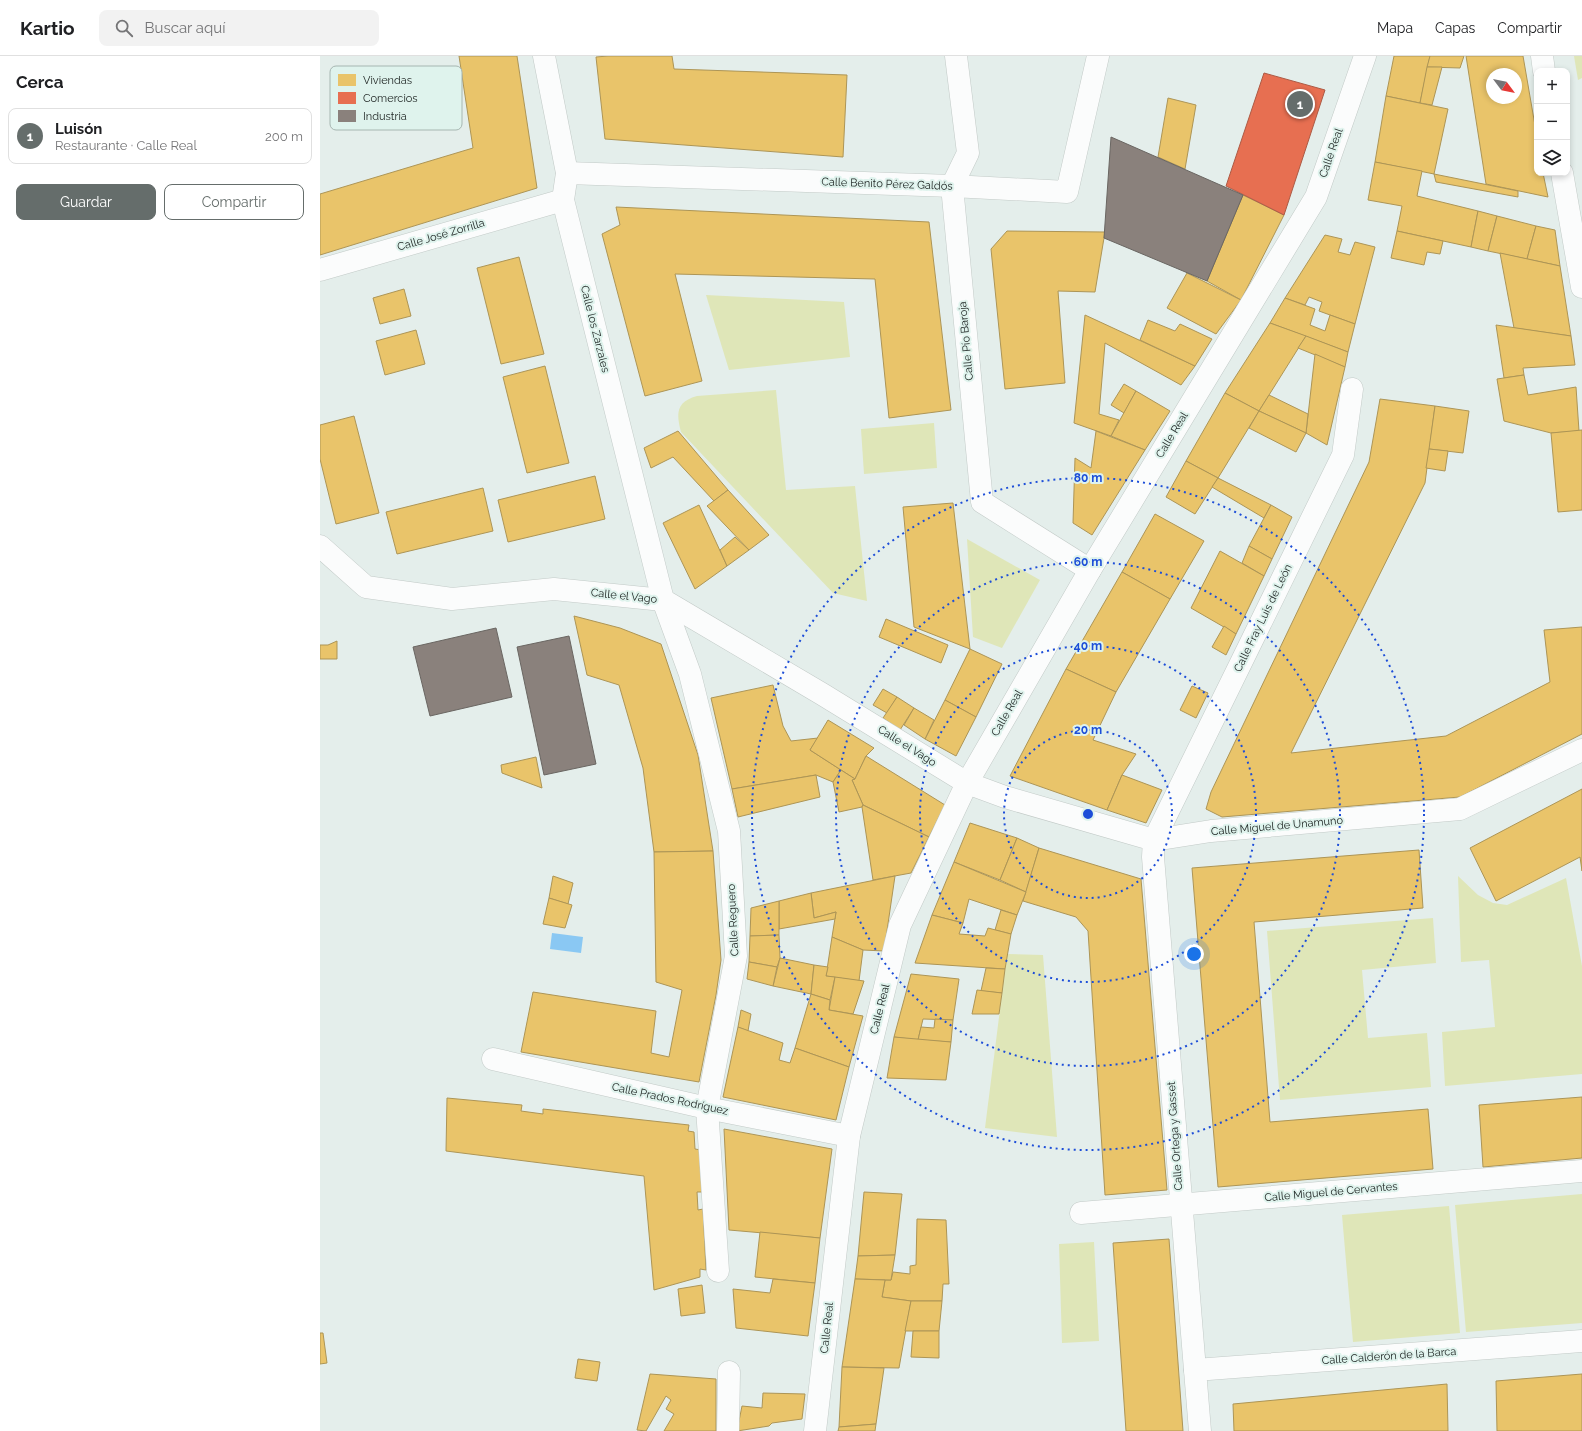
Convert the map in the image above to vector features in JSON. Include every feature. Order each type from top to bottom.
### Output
[{"type":"street","name":"Calle los Zarzales","points":[[544,56],[567,173],[563,200],[663,600]]},
{"type":"street","points":[[952,186],[968,153],[956,56]]},
{"type":"street","name":"Calle Benito Pérez Galdós","points":[[567,173],[952,186],[1068,192],[1098,56]]},
{"type":"street","name":"Calle Real","points":[[815,1431],[849,1136],[900,925],[967,783],[1090,570],[1316,197],[1365,56]]},
{"type":"street","points":[[1542,56],[1544,68]]},
{"type":"street","points":[[1563,176],[1582,287]]},
{"type":"street","name":"Calle Pío Baroja","points":[[952,186],[982,502],[1090,570]]},
{"type":"street","name":"Calle José Zorrilla","points":[[320,270],[563,200]]},
{"type":"street","name":"Calle Fray Luis de León","points":[[1154,840],[1343,455],[1352,389]]},
{"type":"street","name":"Calle el Vago","points":[[320,546],[366,588],[452,598],[554,589],[663,600],[822,694],[967,783]]},
{"type":"street","name":"Calle Reguero","points":[[663,600],[690,674],[729,830],[736,956],[707,1108],[718,1271]]},
{"type":"street","name":"Calle Miguel de Unamuno","points":[[967,783],[1005,797],[1154,840],[1211,831],[1460,809],[1582,750]]},
{"type":"street","name":"Calle Ortega y Gasset","points":[[1154,840],[1153,857],[1200,1431]]},
{"type":"street","name":"Calle Prados Rodríguez","points":[[493,1059],[707,1108],[849,1136]]},
{"type":"street","name":"Calle Miguel de Cervantes","points":[[1081,1213],[1582,1171]]},
{"type":"street","name":"Calle Calderón de la Barca","points":[[1195,1370],[1582,1341]]},
{"type":"street","points":[[728,1372],[728,1431]]},
{"type":"green space","points":[[1574,56],[1582,56],[1582,78],[1578,80]]},
{"type":"green space","points":[[706,295],[844,302],[850,357],[729,370]]},
{"type":"green space","points":[[776,390],[786,490],[855,486],[867,601],[833,593],[681,432],[678,419],[679,409],[685,401],[690,398],[697,396]]},
{"type":"green space","points":[[934,423],[937,468],[864,474],[861,429]]},
{"type":"green space","points":[[967,539],[1040,580],[1002,648],[973,637]]},
{"type":"green space","points":[[1458,876],[1478,895],[1493,903],[1507,905],[1566,878],[1582,966],[1582,1074],[1445,1086],[1442,1032],[1495,1027],[1489,960],[1461,962]]},
{"type":"green space","points":[[1433,918],[1436,963],[1362,970],[1368,1038],[1427,1033],[1431,1087],[1280,1100],[1267,931]]},
{"type":"green space","points":[[1007,954],[1043,955],[1057,1137],[985,1128]]},
{"type":"green space","points":[[1582,1194],[1582,1323],[1466,1332],[1455,1205]]},
{"type":"green space","points":[[1449,1206],[1460,1333],[1353,1342],[1342,1215]]},
{"type":"green space","points":[[1094,1242],[1099,1341],[1062,1343],[1059,1244]]},
{"type":"water","points":[[552,933],[583,937],[581,953],[550,949]]},
{"type":"building: Viviendas","points":[[459,56],[517,56],[537,188],[320,255],[320,194],[473,148],[462,76],[462,66],[461,66]]},
{"type":"building: Viviendas","points":[[672,56],[674,69],[847,75],[843,157],[605,139],[596,57]]},
{"type":"building: Viviendas","points":[[1394,56],[1430,56],[1420,103],[1386,96]]},
{"type":"building: Viviendas","points":[[1430,56],[1464,56],[1460,68],[1427,67]]},
{"type":"building: Viviendas","points":[[1466,56],[1523,56],[1534,120],[1534,176],[1544,176],[1548,197],[1486,184]]},
{"type":"building: Viviendas","points":[[1427,67],[1442,67],[1432,105],[1420,103]]},
{"type":"building: Viviendas","points":[[1386,96],[1448,109],[1434,174],[1375,162]]},
{"type":"building: Viviendas","points":[[1168,98],[1196,105],[1185,169],[1158,157]]},
{"type":"building: Viviendas","points":[[1375,162],[1422,171],[1417,196],[1478,211],[1471,247],[1397,231],[1402,206],[1368,200]]},
{"type":"building: Viviendas","points":[[1434,174],[1518,191],[1518,197],[1436,182]]},
{"type":"building: Viviendas","points":[[1243,195],[1284,215],[1241,300],[1207,281]]},
{"type":"building: Viviendas","points":[[616,207],[929,222],[951,410],[889,418],[875,279],[675,274],[702,381],[645,396],[602,234],[620,225]]},
{"type":"building: Viviendas","points":[[1478,211],[1497,216],[1488,251],[1471,247]]},
{"type":"building: Viviendas","points":[[1497,216],[1536,226],[1527,259],[1488,251]]},
{"type":"building: Viviendas","points":[[1536,226],[1555,230],[1560,266],[1527,259]]},
{"type":"building: Viviendas","points":[[1007,231],[1105,232],[1095,292],[1058,291],[1065,383],[1005,389],[991,249]]},
{"type":"building: Viviendas","points":[[1397,231],[1443,241],[1440,254],[1427,252],[1424,265],[1391,258]]},
{"type":"building: Viviendas","points":[[1325,235],[1342,239],[1338,252],[1350,255],[1355,242],[1375,247],[1355,324],[1319,311],[1322,302],[1309,297],[1305,305],[1285,298]]},
{"type":"building: Viviendas","points":[[1500,253],[1560,266],[1571,336],[1514,328]]},
{"type":"building: Viviendas","points":[[519,257],[544,354],[501,364],[477,268]]},
{"type":"building: Viviendas","points":[[1187,273],[1241,300],[1216,334],[1167,308]]},
{"type":"building: Viviendas","points":[[404,289],[411,316],[380,324],[373,298]]},
{"type":"building: Viviendas","points":[[1285,298],[1315,309],[1310,325],[1325,331],[1330,315],[1355,324],[1348,352],[1270,323]]},
{"type":"building: Viviendas","points":[[1085,315],[1195,366],[1181,385],[1105,343],[1099,414],[1119,420],[1111,436],[1074,423]]},
{"type":"building: Viviendas","points":[[1148,320],[1175,331],[1180,324],[1212,339],[1195,366],[1140,340]]},
{"type":"building: Viviendas","points":[[1270,323],[1306,336],[1259,411],[1225,393]]},
{"type":"building: Viviendas","points":[[1496,325],[1571,336],[1575,365],[1523,368],[1524,375],[1504,378]]},
{"type":"building: Viviendas","points":[[416,330],[425,364],[385,375],[376,341]]},
{"type":"building: Viviendas","points":[[1306,336],[1348,352],[1345,367],[1298,348]]},
{"type":"building: Viviendas","points":[[1315,354],[1345,367],[1327,445],[1306,433]]},
{"type":"building: Viviendas","points":[[545,366],[569,463],[527,473],[503,377]]},
{"type":"building: Viviendas","points":[[1524,375],[1528,395],[1576,387],[1579,431],[1551,433],[1504,421],[1497,379]]},
{"type":"building: Viviendas","points":[[1124,384],[1136,391],[1124,413],[1111,405]]},
{"type":"building: Viviendas","points":[[1136,391],[1170,411],[1145,450],[1111,436]]},
{"type":"building: Viviendas","points":[[1225,393],[1259,411],[1218,478],[1186,461]]},
{"type":"building: Viviendas","points":[[1269,395],[1308,414],[1306,433],[1259,411]]},
{"type":"building: Viviendas","points":[[1380,399],[1435,406],[1425,483],[1291,753],[1446,736],[1550,682],[1544,630],[1582,627],[1582,734],[1460,797],[1222,817],[1206,809],[1211,792],[1369,462]]},
{"type":"building: Viviendas","points":[[1435,406],[1469,411],[1463,453],[1429,449]]},
{"type":"building: Viviendas","points":[[1259,411],[1306,433],[1296,452],[1249,428]]},
{"type":"building: Viviendas","points":[[354,416],[379,513],[336,524],[320,459],[320,425]]},
{"type":"building: Viviendas","points":[[1582,430],[1582,510],[1558,512],[1551,433]]},
{"type":"building: Viviendas","points":[[678,431],[728,490],[714,501],[673,457],[651,468],[644,448]]},
{"type":"building: Viviendas","points":[[1096,431],[1145,450],[1092,535],[1073,523],[1075,458],[1091,468]]},
{"type":"building: Viviendas","points":[[1429,449],[1448,451],[1445,471],[1426,468]]},
{"type":"building: Viviendas","points":[[1186,461],[1218,478],[1195,514],[1166,497]]},
{"type":"building: Viviendas","points":[[595,476],[605,519],[508,542],[498,500]]},
{"type":"building: Viviendas","points":[[1218,478],[1271,505],[1264,518],[1212,487]]},
{"type":"building: Viviendas","points":[[483,488],[493,531],[397,554],[386,512]]},
{"type":"building: Viviendas","points":[[728,490],[769,535],[749,550],[707,506]]},
{"type":"building: Viviendas","points":[[953,503],[970,649],[914,627],[903,507]]},
{"type":"building: Viviendas","points":[[699,505],[727,566],[695,589],[663,523]]},
{"type":"building: Viviendas","points":[[1271,505],[1292,517],[1272,559],[1249,546]]},
{"type":"building: Viviendas","points":[[1155,514],[1204,541],[1170,599],[1122,572]]},
{"type":"building: Viviendas","points":[[735,537],[749,550],[727,566],[720,550]]},
{"type":"building: Viviendas","points":[[1249,546],[1272,559],[1264,576],[1242,563]]},
{"type":"building: Viviendas","points":[[1220,551],[1264,576],[1236,634],[1191,608]]},
{"type":"building: Viviendas","points":[[1122,572],[1170,599],[1116,692],[1066,669]]},
{"type":"building: Viviendas","points":[[574,616],[620,628],[661,644],[698,755],[713,851],[654,852],[643,768],[619,685],[587,675]]},
{"type":"building: Viviendas","points":[[886,619],[948,645],[941,663],[879,637]]},
{"type":"building: Viviendas","points":[[1224,626],[1236,634],[1226,655],[1212,647]]},
{"type":"building: Viviendas","points":[[337,641],[337,659],[320,659],[320,645],[328,645]]},
{"type":"building: Viviendas","points":[[970,649],[1002,664],[976,717],[945,700]]},
{"type":"building: Viviendas","points":[[1066,669],[1116,692],[1093,740],[1136,754],[1122,775],[1107,810],[1010,776]]},
{"type":"building: Viviendas","points":[[773,685],[783,726],[791,741],[818,738],[810,750],[841,770],[833,782],[816,775],[732,789],[711,698]]},
{"type":"building: Viviendas","points":[[1192,686],[1208,693],[1196,718],[1180,710]]},
{"type":"building: Viviendas","points":[[883,689],[897,697],[887,713],[873,705]]},
{"type":"building: Viviendas","points":[[897,697],[914,708],[900,730],[883,718]]},
{"type":"building: Viviendas","points":[[945,700],[976,717],[956,756],[925,739]]},
{"type":"building: Viviendas","points":[[914,708],[934,720],[925,739],[904,725]]},
{"type":"building: Viviendas","points":[[828,720],[874,748],[866,756],[855,779],[810,750]]},
{"type":"building: Viviendas","points":[[866,756],[945,805],[929,837],[863,805],[852,780],[855,779]]},
{"type":"building: Viviendas","points":[[536,757],[542,788],[502,773],[501,765]]},
{"type":"building: Viviendas","points":[[841,770],[855,779],[852,780],[863,805],[862,807],[839,812],[833,782]]},
{"type":"building: Viviendas","points":[[816,775],[820,797],[738,817],[732,789]]},
{"type":"building: Viviendas","points":[[1122,775],[1162,790],[1146,823],[1107,810]]},
{"type":"building: Viviendas","points":[[1582,789],[1582,871],[1580,857],[1496,901],[1470,848]]},
{"type":"building: Viviendas","points":[[863,805],[929,837],[911,873],[873,880],[862,807]]},
{"type":"building: Viviendas","points":[[970,823],[1017,838],[1000,880],[954,862]]},
{"type":"building: Viviendas","points":[[1017,838],[1039,848],[1026,892],[1000,880]]},
{"type":"building: Viviendas","points":[[1039,848],[1141,879],[1167,1190],[1105,1195],[1088,931],[1076,917],[1023,901]]},
{"type":"building: Viviendas","points":[[1419,850],[1423,908],[1254,922],[1270,1122],[1428,1109],[1433,1169],[1218,1187],[1192,868]]},
{"type":"building: Viviendas","points":[[713,851],[721,960],[716,995],[699,1082],[521,1052],[533,992],[656,1011],[651,1053],[669,1057],[682,990],[656,982],[654,852]]},
{"type":"building: Viviendas","points":[[954,862],[1026,892],[1017,915],[969,899],[963,923],[932,915]]},
{"type":"building: Viviendas","points":[[553,876],[573,883],[568,904],[549,898]]},
{"type":"building: Viviendas","points":[[895,876],[884,951],[863,950],[832,937],[836,912],[814,918],[811,893]]},
{"type":"building: Viviendas","points":[[811,893],[814,918],[836,912],[835,919],[779,929],[779,901]]},
{"type":"building: Viviendas","points":[[549,898],[572,905],[565,928],[543,924]]},
{"type":"building: Viviendas","points":[[779,901],[779,935],[750,936],[751,908]]},
{"type":"building: Viviendas","points":[[1001,910],[1017,915],[1011,934],[995,930]]},
{"type":"building: Viviendas","points":[[932,915],[963,923],[959,934],[985,936],[988,928],[1011,934],[1005,969],[915,963]]},
{"type":"building: Viviendas","points":[[779,935],[780,958],[777,967],[749,962],[750,936]]},
{"type":"building: Viviendas","points":[[832,937],[863,950],[859,981],[826,976]]},
{"type":"building: Viviendas","points":[[780,958],[814,965],[811,994],[773,986]]},
{"type":"building: Viviendas","points":[[749,962],[777,967],[773,986],[747,979]]},
{"type":"building: Viviendas","points":[[814,965],[828,967],[826,976],[835,977],[830,1000],[811,994]]},
{"type":"building: Viviendas","points":[[986,968],[1005,969],[1002,993],[981,991]]},
{"type":"building: Viviendas","points":[[911,974],[959,979],[953,1020],[923,1019],[918,1040],[894,1037]]},
{"type":"building: Viviendas","points":[[835,977],[864,981],[853,1014],[829,1010]]},
{"type":"building: Viviendas","points":[[977,990],[1002,993],[999,1014],[972,1014]]},
{"type":"building: Viviendas","points":[[811,994],[830,1000],[829,1010],[863,1016],[849,1067],[795,1048]]},
{"type":"building: Viviendas","points":[[741,1010],[751,1014],[748,1031],[738,1027]]},
{"type":"building: Viviendas","points":[[935,1019],[953,1020],[951,1042],[918,1040],[921,1027],[934,1028]]},
{"type":"building: Viviendas","points":[[738,1027],[783,1043],[779,1060],[790,1063],[795,1048],[849,1067],[836,1120],[723,1097]]},
{"type":"building: Viviendas","points":[[894,1037],[951,1042],[946,1080],[887,1078]]},
{"type":"building: Viviendas","points":[[1582,1097],[1582,1158],[1483,1167],[1479,1105]]},
{"type":"building: Viviendas","points":[[447,1098],[522,1105],[521,1111],[543,1114],[543,1109],[689,1125],[688,1131],[694,1132],[695,1149],[701,1150],[702,1192],[697,1192],[698,1210],[703,1209],[706,1270],[700,1269],[700,1277],[654,1290],[644,1176],[446,1151]]},
{"type":"building: Viviendas","points":[[724,1129],[832,1149],[820,1238],[729,1230]]},
{"type":"building: Viviendas","points":[[864,1192],[902,1194],[895,1255],[858,1256]]},
{"type":"building: Viviendas","points":[[917,1219],[946,1220],[949,1284],[943,1284],[942,1301],[911,1301],[882,1297],[885,1280],[891,1280],[893,1272],[910,1274],[910,1266],[916,1265]]},
{"type":"building: Viviendas","points":[[760,1232],[820,1238],[815,1283],[755,1277]]},
{"type":"building: Viviendas","points":[[1169,1239],[1183,1431],[1126,1431],[1113,1243]]},
{"type":"building: Viviendas","points":[[895,1255],[891,1280],[855,1279],[858,1256]]},
{"type":"building: Viviendas","points":[[773,1279],[815,1283],[808,1336],[736,1328],[733,1289],[770,1293]]},
{"type":"building: Viviendas","points":[[855,1279],[885,1280],[882,1297],[911,1301],[899,1368],[842,1367]]},
{"type":"building: Viviendas","points":[[702,1285],[705,1313],[681,1316],[678,1289]]},
{"type":"building: Viviendas","points":[[911,1301],[942,1301],[939,1331],[905,1331]]},
{"type":"building: Viviendas","points":[[913,1331],[939,1331],[939,1358],[911,1357]]},
{"type":"building: Viviendas","points":[[320,1333],[323,1333],[327,1363],[320,1364]]},
{"type":"building: Viviendas","points":[[578,1359],[600,1362],[597,1381],[575,1378]]},
{"type":"building: Viviendas","points":[[842,1367],[884,1368],[876,1424],[839,1427]]},
{"type":"building: Viviendas","points":[[650,1374],[716,1379],[716,1431],[664,1431],[674,1414],[666,1409],[671,1400],[666,1396],[646,1431],[637,1430]]},
{"type":"building: Viviendas","points":[[1582,1374],[1582,1431],[1497,1431],[1496,1381]]},
{"type":"building: Viviendas","points":[[1447,1384],[1448,1431],[1234,1431],[1233,1404]]},
{"type":"building: Viviendas","points":[[763,1393],[805,1394],[802,1419],[772,1423],[769,1426],[737,1431],[742,1406],[762,1408]]},
{"type":"building: Viviendas","points":[[876,1424],[875,1431],[838,1431],[839,1427]]},
{"type":"building: Comercios","points":[[1264,73],[1325,90],[1284,215],[1226,186]]},
{"type":"building: Industria","points":[[1111,137],[1243,195],[1207,281],[1104,238]]},
{"type":"building: Industria","points":[[496,628],[512,697],[430,716],[413,647]]},
{"type":"building: Industria","points":[[569,636],[596,764],[544,775],[517,647]]},
{"type":"place","name":"Luisón","points":[[1300,104]]}]
